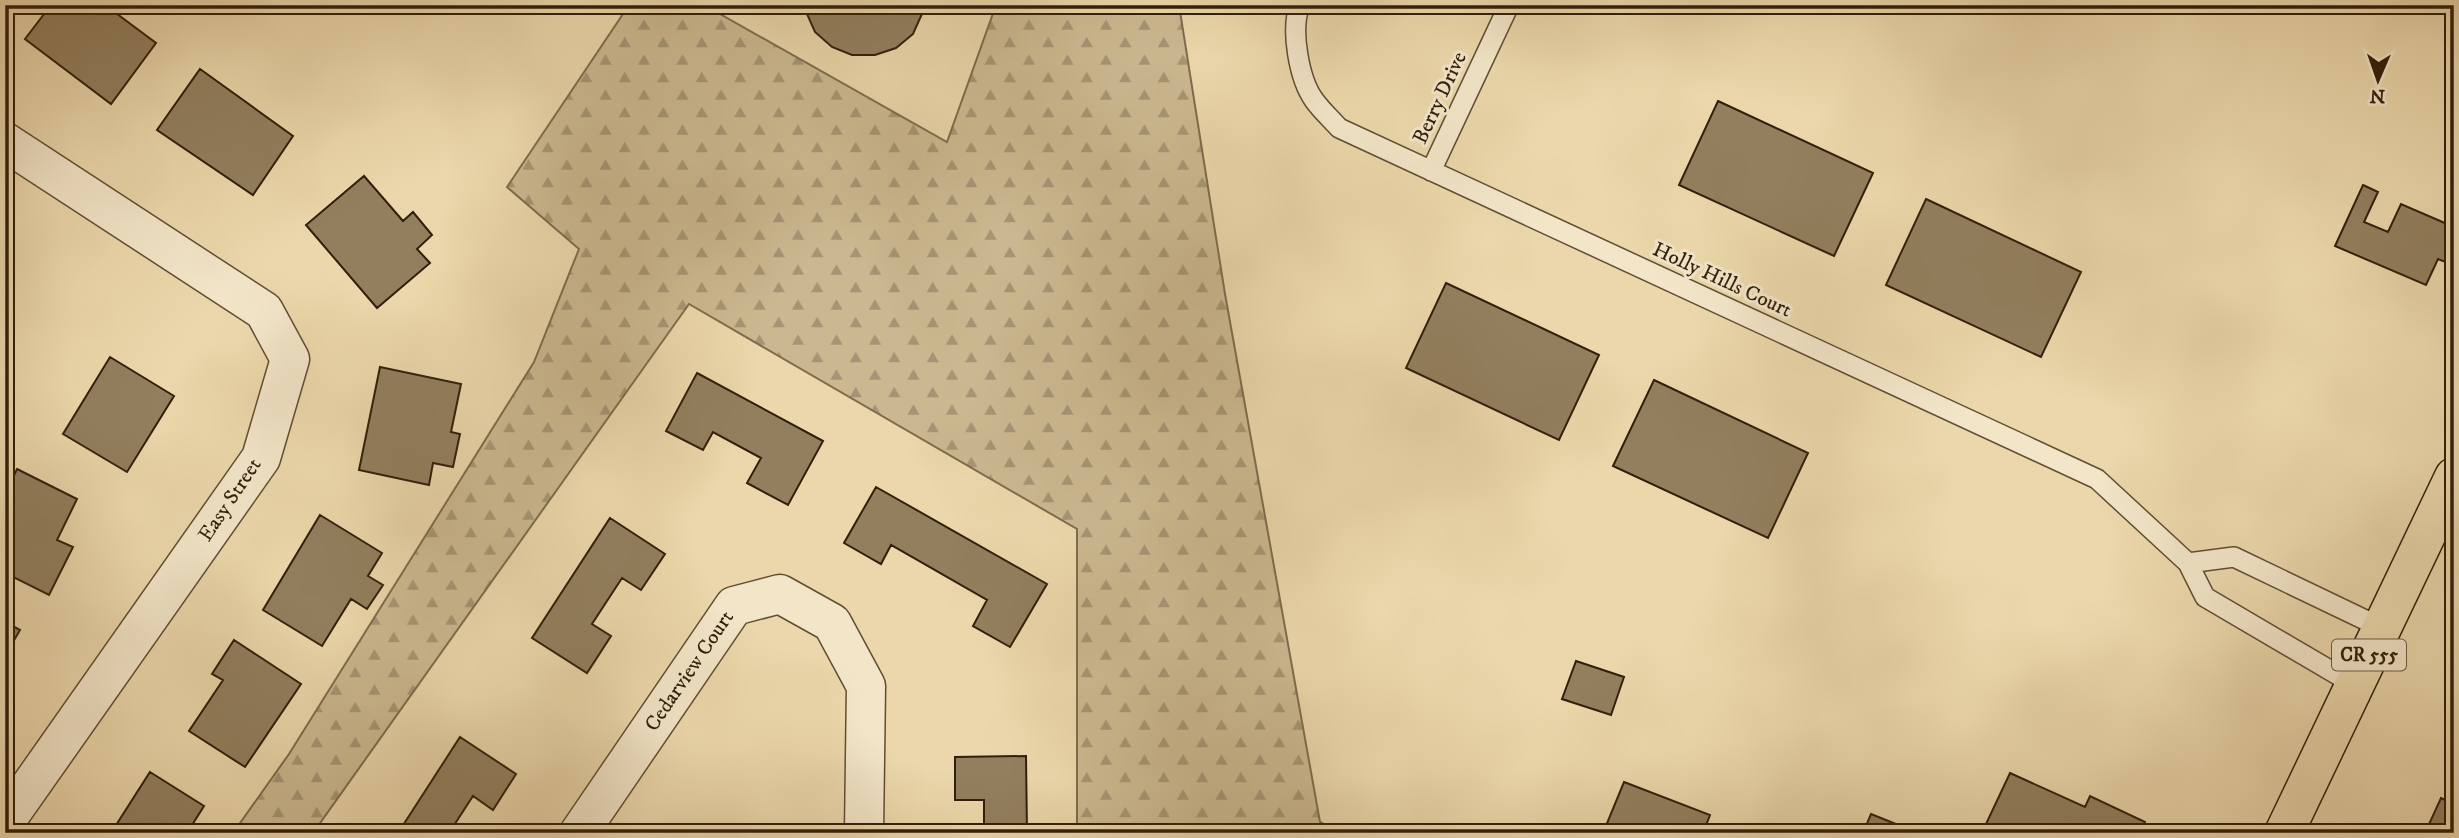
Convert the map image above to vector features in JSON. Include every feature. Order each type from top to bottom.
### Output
[{"type":"main road","name":"CR 555","points":[[2284,833],[2454,477]]},
{"type":"street","name":"Easy Street","points":[[5,142],[264,311],[290,359],[261,458],[5,822]]},
{"type":"street","name":"Cedarview Court","points":[[579,833],[734,606],[780,594],[832,623],[866,686],[864,833]]},
{"type":"lane","name":"Holly Hills Court","points":[[1300,5],[1296,14],[1297,52],[1312,99],[1339,128],[2097,479],[2188,563],[2205,597],[2355,685]]},
{"type":"lane","name":"Berry Drive","points":[[1431,171],[1509,5]]},
{"type":"lane","points":[[2188,563],[2234,557],[2382,628]]},
{"type":"green space","points":[[629,5],[704,5],[947,142],[996,5],[1179,5],[1225,294],[1320,822],[1340,833],[1077,833],[1077,529],[689,304],[313,833],[233,833],[289,754],[534,362],[579,249],[507,187]]},
{"type":"building","points":[[51,5],[105,5],[156,43],[111,104],[25,39]]},
{"type":"building","points":[[473,5],[491,5],[489,11]]},
{"type":"building","points":[[803,5],[926,5],[913,34],[896,48],[875,55],[852,55],[832,47],[815,32]]},
{"type":"building","points":[[2436,5],[2454,5],[2454,13]]},
{"type":"building","points":[[200,69],[293,136],[253,195],[157,130]]},
{"type":"building","points":[[1718,101],[1873,173],[1834,256],[1679,185]]},
{"type":"building","points":[[364,176],[403,221],[413,212],[432,235],[417,249],[430,263],[377,308],[306,225]]},
{"type":"building","points":[[2363,185],[2378,192],[2364,222],[2388,232],[2401,204],[2454,227],[2453,265],[2438,259],[2426,285],[2335,246]]},
{"type":"building","points":[[1926,199],[2081,272],[2041,357],[1886,285]]},
{"type":"building","points":[[1446,283],[1599,355],[1559,440],[1406,368]]},
{"type":"building","points":[[110,357],[174,396],[127,472],[63,434]]},
{"type":"building","points":[[380,367],[461,384],[451,432],[460,434],[453,467],[433,463],[429,485],[359,470]]},
{"type":"building","points":[[697,373],[823,441],[788,505],[747,483],[761,458],[713,432],[703,450],[666,431]]},
{"type":"building","points":[[1654,380],[1808,453],[1768,538],[1613,466]]},
{"type":"building","points":[[17,469],[77,499],[57,540],[73,547],[49,595],[5,573],[5,494]]},
{"type":"building","points":[[876,487],[1047,584],[1010,647],[973,626],[987,600],[891,545],[881,564],[844,543]]},
{"type":"building","points":[[320,515],[382,553],[368,576],[383,585],[367,609],[351,599],[322,646],[263,610]]},
{"type":"building","points":[[610,518],[665,554],[641,590],[622,578],[592,624],[611,636],[587,673],[532,638]]},
{"type":"building","points":[[5,622],[20,630],[5,656]]},
{"type":"building","points":[[234,640],[301,684],[245,767],[189,731],[223,680],[212,674]]},
{"type":"building","points":[[1576,661],[1624,677],[1611,715],[1562,699]]},
{"type":"building","points":[[460,737],[516,774],[493,810],[473,796],[449,833],[398,833]]},
{"type":"building","points":[[1026,756],[1027,833],[984,833],[984,800],[955,800],[955,757]]},
{"type":"building","points":[[150,772],[204,806],[187,833],[111,833]]},
{"type":"building","points":[[2010,773],[2085,807],[2090,796],[2145,822],[2140,833],[2004,833],[1986,824]]},
{"type":"building","points":[[1624,782],[1710,815],[1703,833],[1603,833]]},
{"type":"building","points":[[2441,798],[2454,804],[2454,833],[2425,833]]},
{"type":"building","points":[[1871,814],[1918,833],[1863,833]]}]
